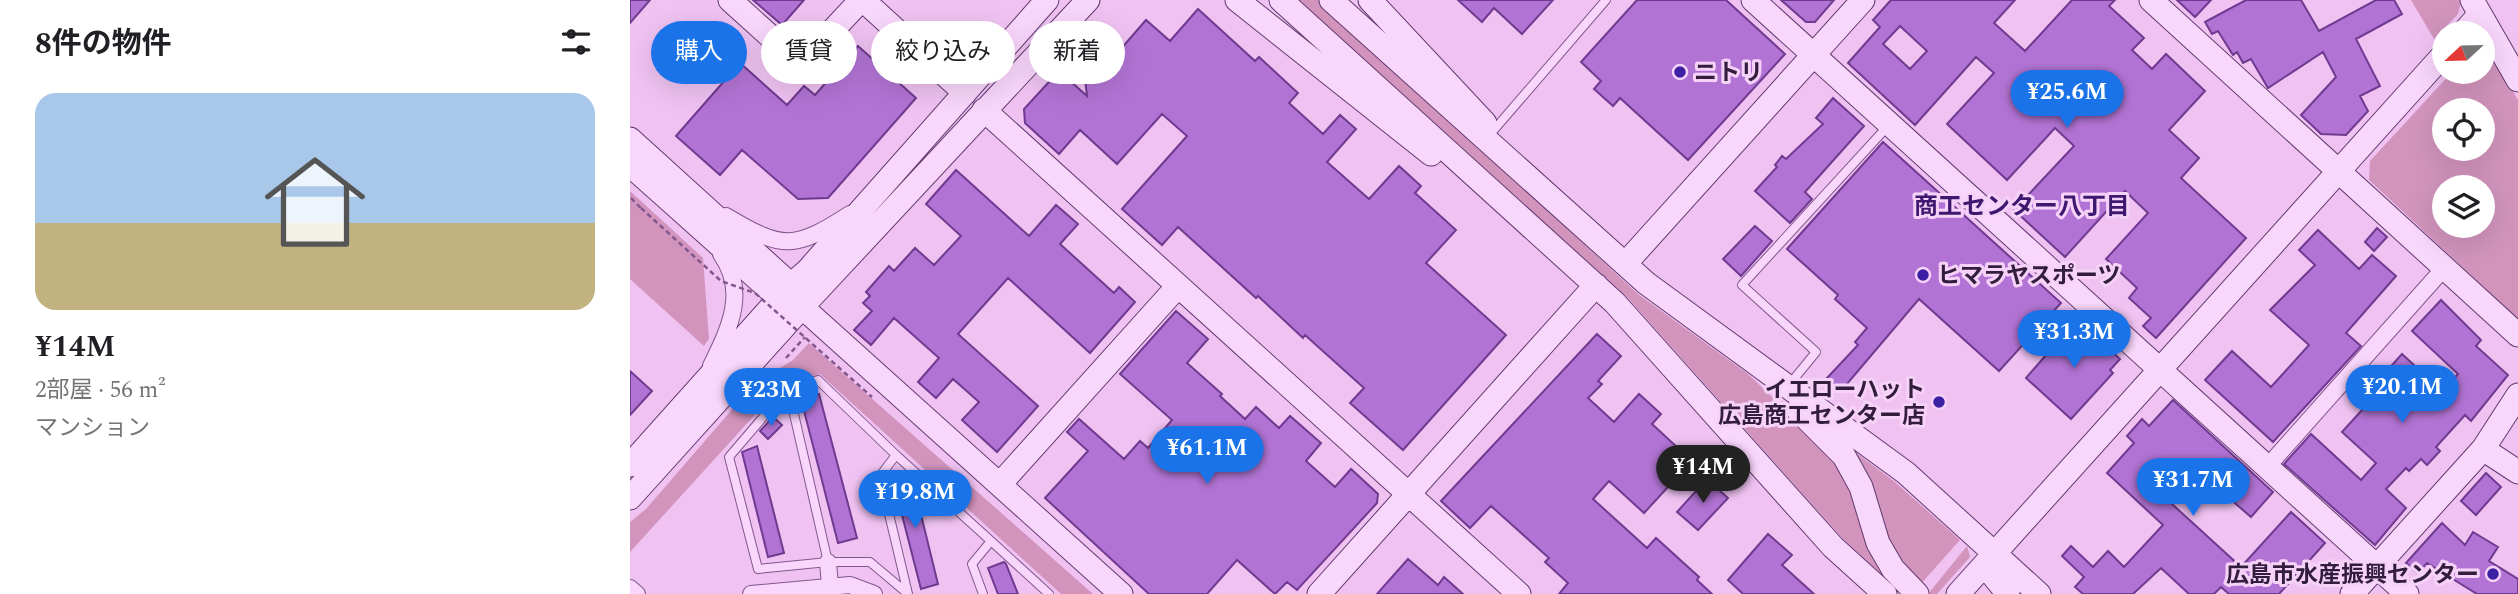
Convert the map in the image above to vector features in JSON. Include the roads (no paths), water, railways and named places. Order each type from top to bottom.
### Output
[{"type":"street","points":[[730,0],[793,57],[805,60],[862,0],[965,93]]},
{"type":"street","points":[[630,465],[785,291],[807,271],[1047,0]]},
{"type":"street","points":[[1237,0],[1596,285],[1833,547],[1885,594]]},
{"type":"street","points":[[1281,0],[1552,248]]},
{"type":"street","points":[[1331,0],[1625,264],[1906,474],[2039,594]]},
{"type":"street","points":[[1370,0],[1567,214]]},
{"type":"street","points":[[1753,0],[2407,594]]},
{"type":"street","points":[[1625,264],[1864,0]]},
{"type":"street","points":[[2151,0],[2518,335]]},
{"type":"street","points":[[630,498],[984,110],[1088,3]]},
{"type":"street","points":[[2476,7],[2518,80]]},
{"type":"street","points":[[1958,594],[2432,67]]},
{"type":"street","points":[[984,110],[1520,594]]},
{"type":"street","points":[[630,139],[694,197],[802,307],[1122,594]]},
{"type":"street","points":[[630,165],[709,236],[785,291]]},
{"type":"street","points":[[694,197],[761,237],[788,243],[816,236],[866,204]]},
{"type":"street","points":[[706,378],[734,318],[735,290],[730,267],[709,236]]},
{"type":"street","points":[[2268,466],[2445,267]]},
{"type":"street","points":[[1319,594],[1596,285]]},
{"type":"street","points":[[1000,484],[1178,286]]},
{"type":"street","points":[[1730,345],[1844,456],[1861,487],[1878,543],[1893,569],[1917,594]]},
{"type":"street","points":[[2352,594],[2483,449],[2518,395]]},
{"type":"street","points":[[2483,449],[2518,472]]},
{"type":"street","points":[[1995,554],[1991,562],[1991,573],[2008,594]]},
{"type":"street","points":[[828,562],[830,586]]},
{"type":"street","points":[[751,594],[830,586],[874,594]]},
{"type":"street","points":[[630,588],[637,594]]},
{"type":"lane","points":[[1493,131],[1606,0]]},
{"type":"lane","points":[[1787,387],[1816,352],[1742,285],[1889,125]]},
{"type":"lane","points":[[907,593],[870,562],[828,562],[758,569],[729,457],[788,388],[818,380],[1049,594]]},
{"type":"lane","points":[[788,388],[828,562]]},
{"type":"lane","points":[[896,455],[880,476],[907,593]]},
{"type":"lane","points":[[983,594],[972,564],[991,541]]},
{"type":"place","name":"ニトリ","points":[[1680,72]]},
{"type":"place","name":"ヒマラヤスポーツ","points":[[1923,275]]},
{"type":"place","name":"イエローハット 広島商工センター店","points":[[1939,402]]},
{"type":"place","name":"広島市水産振興センター","points":[[2493,574]]},
{"type":"district","name":"商工センター八丁目","points":[[2022,206]]}]
